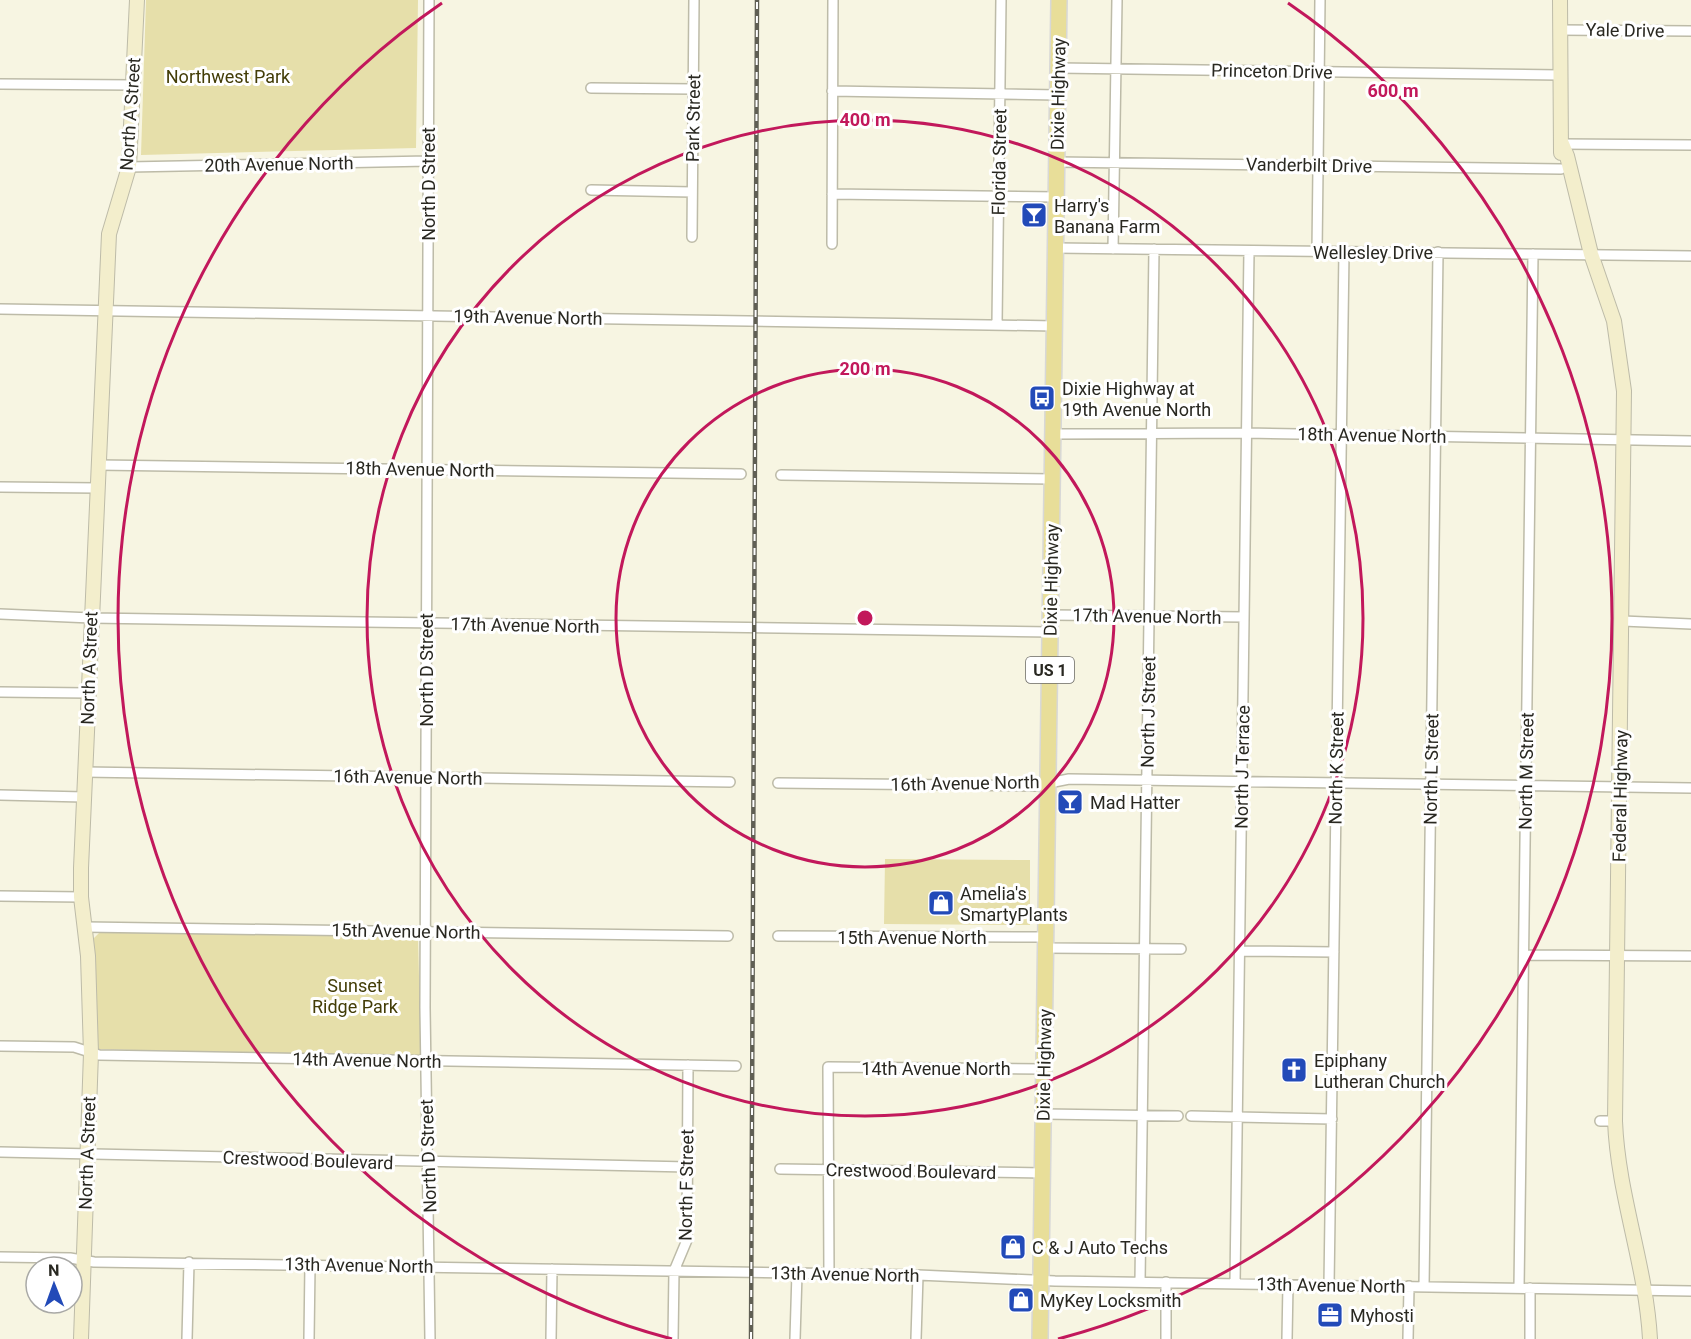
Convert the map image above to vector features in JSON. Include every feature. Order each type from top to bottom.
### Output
[{"type":"main road","name":"North A Street","points":[[83,1255],[91,1053],[88,956],[81,897],[91,618],[109,234],[129,167],[136,0]]},
{"type":"main road","name":"Dixie Highway","points":[[1040,1339],[1059,0]]},
{"type":"main road","name":"Federal Highway","points":[[1560,0],[1558,75],[1561,169],[1576,224],[1591,254]]},
{"type":"main road","name":"Federal Highway","points":[[1562,144],[1591,254],[1607,298],[1618,344],[1624,392],[1626,440],[1616,1121],[1621,1184],[1644,1290],[1650,1339]]},
{"type":"main road","name":"North A Street","points":[[81,1339],[82,1315]]},
{"type":"street","name":"North D Street","points":[[429,0],[425,1061],[431,1267],[430,1339]]},
{"type":"street","name":"Park Street","points":[[692,237],[694,0]]},
{"type":"street","points":[[832,244],[833,0]]},
{"type":"street","name":"Florida Street","points":[[997,324],[1001,0]]},
{"type":"street","points":[[1113,249],[1117,0]]},
{"type":"street","points":[[1317,252],[1320,0]]},
{"type":"street","name":"Yale Drive","points":[[1559,30],[1691,31]]},
{"type":"street","name":"Princeton Drive","points":[[1058,68],[1558,75]]},
{"type":"street","points":[[0,84],[134,85]]},
{"type":"street","points":[[591,88],[693,89]]},
{"type":"street","points":[[832,91],[1058,94]]},
{"type":"street","points":[[1562,144],[1691,145]]},
{"type":"street","name":"20th Avenue North","points":[[129,167],[428,161]]},
{"type":"street","name":"Vanderbilt Drive","points":[[1057,162],[1561,169]]},
{"type":"street","points":[[591,190],[692,192]]},
{"type":"street","points":[[832,194],[1057,197]]},
{"type":"street","name":"Wellesley Drive","points":[[1056,248],[1691,256]]},
{"type":"street","name":"North J Street","points":[[1140,1282],[1154,249]]},
{"type":"street","name":"North J Terrace","points":[[1235,1283],[1249,251]]},
{"type":"street","name":"North K Street","points":[[1329,1285],[1344,252]]},
{"type":"street","name":"North L Street","points":[[1424,1286],[1438,252]]},
{"type":"street","name":"North M Street","points":[[1519,1288],[1533,254]]},
{"type":"street","name":"19th Avenue North","points":[[0,309],[1055,326]]},
{"type":"street","name":"18th Avenue North","points":[[1053,435],[1246,433],[1691,441]]},
{"type":"street","name":"18th Avenue North","points":[[98,465],[741,474]]},
{"type":"street","points":[[781,475],[1052,479]]},
{"type":"street","points":[[0,487],[97,488]]},
{"type":"street","name":"17th Avenue North","points":[[0,614],[91,618],[1051,632]]},
{"type":"street","name":"17th Avenue North","points":[[1051,615],[1244,617]]},
{"type":"street","points":[[1623,621],[1691,624]]},
{"type":"street","points":[[0,692],[88,693]]},
{"type":"street","name":"16th Avenue North","points":[[85,772],[730,782]]},
{"type":"street","name":"16th Avenue North","points":[[778,783],[1034,786],[1060,779],[1691,788]]},
{"type":"street","points":[[0,795],[84,797]]},
{"type":"street","points":[[0,896],[81,897]]},
{"type":"street","name":"15th Avenue North","points":[[85,927],[728,936]]},
{"type":"street","name":"15th Avenue North","points":[[778,936],[1046,943],[1181,950]]},
{"type":"street","points":[[1239,951],[1334,952]]},
{"type":"street","points":[[1524,955],[1691,956]]},
{"type":"street","name":"14th Avenue North","points":[[0,1046],[74,1047],[91,1053],[111,1056],[736,1066]]},
{"type":"street","name":"North F Street","points":[[673,1339],[674,1271],[687,1240],[688,1065]]},
{"type":"street","name":"14th Avenue North","points":[[828,1170],[828,1067],[1044,1069]]},
{"type":"street","points":[[1044,1114],[1178,1116]]},
{"type":"street","points":[[1191,1116],[1332,1119]]},
{"type":"street","points":[[1600,1121],[1616,1121]]},
{"type":"street","name":"Crestwood Boulevard","points":[[0,1152],[688,1167]]},
{"type":"street","name":"Crestwood Boulevard","points":[[780,1169],[1043,1173]]},
{"type":"street","points":[[828,1170],[829,1273]]},
{"type":"street","name":"13th Avenue North","points":[[0,1257],[24,1258]]},
{"type":"street","name":"13th Avenue North","points":[[84,1261],[829,1273],[1041,1280],[1691,1291]]},
{"type":"street","points":[[187,1339],[189,1262]]},
{"type":"street","points":[[309,1339],[310,1264]]},
{"type":"street","points":[[551,1339],[552,1269]]},
{"type":"street","points":[[795,1339],[797,1273]]},
{"type":"street","points":[[916,1339],[918,1275]]},
{"type":"street","points":[[1166,1339],[1167,1282]]},
{"type":"street","points":[[1287,1339],[1288,1284]]},
{"type":"street","points":[[1408,1339],[1409,1286]]},
{"type":"street","points":[[1530,1288],[1530,1339]]},
{"type":"green space","name":"Northwest Park","points":[[146,0],[418,0],[416,148],[141,155]]},
{"type":"green space","points":[[885,859],[1030,860],[1030,925],[884,924]]},
{"type":"green space","name":"Sunset Ridge Park","points":[[100,932],[418,936],[421,1057],[94,1049],[93,939]]},
{"type":"railway","points":[[751,1339],[757,0]]},
{"type":"place","name":"Harry's Banana Farm","points":[[1034,215]]},
{"type":"place","name":"Dixie Highway at 19th Avenue North","points":[[1042,398]]},
{"type":"place","name":"Mad Hatter","points":[[1070,802]]},
{"type":"place","name":"Amelia's SmartyPlants","points":[[941,903]]},
{"type":"place","name":"Epiphany Lutheran Church","points":[[1294,1070]]},
{"type":"place","name":"C & J Auto Techs","points":[[1013,1247]]},
{"type":"place","name":"MyKey Locksmith","points":[[1021,1300]]},
{"type":"place","name":"Myhosti","points":[[1330,1315]]}]
